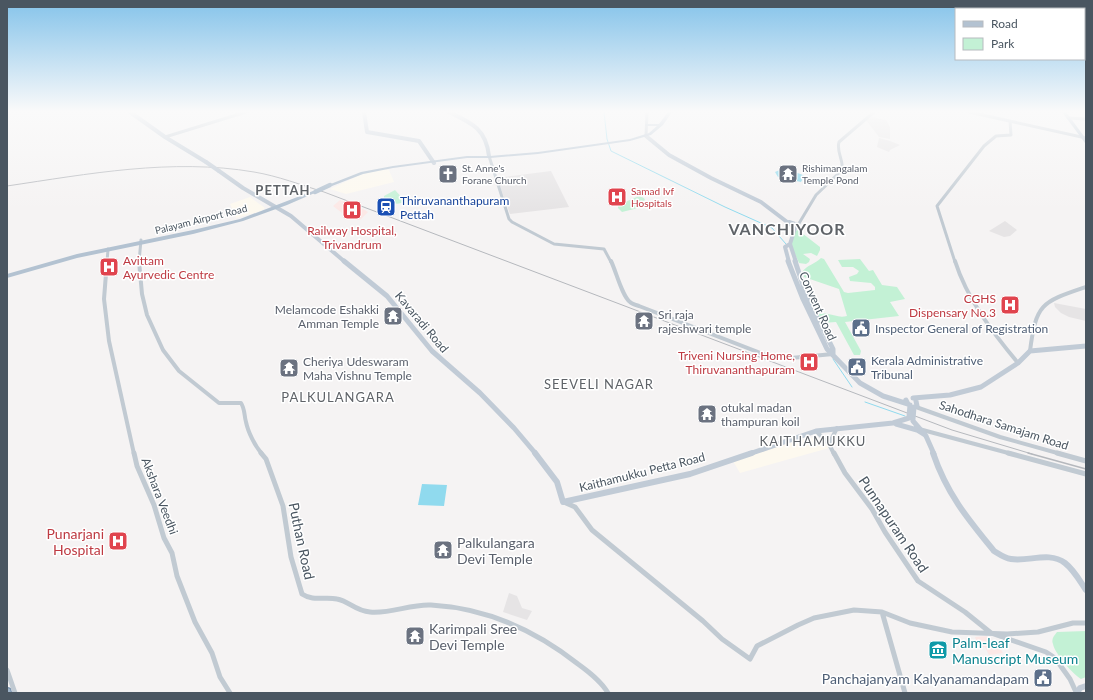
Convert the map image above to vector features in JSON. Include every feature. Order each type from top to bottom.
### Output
[{"type":"main road","name":"Kavaradi Road","points":[[178,145],[299,223],[370,284],[387,296],[432,351],[480,393],[542,460],[557,482],[564,502]]},
{"type":"main road","points":[[421,145],[434,162]]},
{"type":"main road","points":[[488,145],[490,156]]},
{"type":"main road","name":"Palayam Airport Road","points":[[274,206],[357,173],[381,167],[595,145]]},
{"type":"main road","points":[[657,145],[670,155],[711,178],[761,202],[786,222],[796,227]]},
{"type":"main road","name":"Palayam Airport Road","points":[[7,275],[69,255],[193,232],[241,220],[314,191]]},
{"type":"main road","name":"Convent Road","points":[[796,227],[787,246],[790,267],[827,349],[849,374],[881,396],[912,403]]},
{"type":"main road","name":"Palayam Airport Road","points":[[7,275],[77,256],[141,241]]},
{"type":"main road","points":[[904,426],[911,419],[912,403],[922,398],[964,392],[981,387],[1018,363],[1030,351],[1086,346]]},
{"type":"main road","points":[[893,423],[911,419]]},
{"type":"main road","points":[[911,419],[927,436],[946,486],[967,517],[994,551],[1001,557],[1008,559],[1052,558],[1060,560],[1073,570],[1086,590]]},
{"type":"main road","points":[[893,423],[920,429]]},
{"type":"main road","name":"Kaithamukku Petta Road","points":[[564,502],[603,492],[690,474],[816,431],[893,423]]},
{"type":"main road","points":[[1076,692],[1086,686]]},
{"type":"street","name":"Convent Road","points":[[796,227],[816,195],[842,170],[843,166],[838,145]]},
{"type":"street","points":[[986,145],[937,206],[958,271],[972,300],[1004,346],[1018,363]]},
{"type":"street","points":[[490,156],[494,174],[509,219],[554,244],[604,249],[616,271],[625,296],[630,302],[771,357],[784,358],[832,354]]},
{"type":"street","name":"Puthan Road","points":[[141,241],[139,262],[142,294],[147,315],[163,350],[179,371],[201,387],[219,403],[236,402],[241,403],[244,407],[246,423],[258,450],[266,459],[276,485],[284,511],[291,557],[302,594],[311,600],[338,598],[353,607],[370,612],[428,605],[446,606],[494,617],[517,625],[553,644],[590,674],[606,689],[608,693]]},
{"type":"street","name":"Akshara Veedhi","points":[[108,249],[104,299],[109,341],[137,466],[154,505],[164,538],[172,553],[177,576],[195,622],[212,653],[220,677],[230,693]]},
{"type":"street","points":[[1030,351],[1036,314],[1045,303],[1086,287]]},
{"type":"street","name":"Sahodhara Samajam Road","points":[[912,403],[930,412],[1000,437],[1086,461]]},
{"type":"street","points":[[829,444],[837,428]]},
{"type":"street","points":[[920,429],[1086,474]]},
{"type":"street","name":"Punnapuram Road","points":[[816,431],[829,444],[845,473],[872,509],[885,532],[918,581],[966,612],[991,633]]},
{"type":"street","points":[[564,502],[571,504],[592,530],[703,621],[722,640],[750,659],[757,646],[814,618],[854,610],[882,612],[931,629],[952,632],[1038,632],[1073,623],[1086,623]]},
{"type":"street","points":[[882,612],[906,693]]},
{"type":"street","points":[[991,633],[1046,652],[1055,658],[1070,679],[1076,692]]},
{"type":"street","points":[[7,670],[15,693]]},
{"type":"shaded area","points":[[878,145],[900,145],[889,152],[877,147]]},
{"type":"shaded area","points":[[382,169],[389,170],[394,182],[346,194],[330,189],[360,175]]},
{"type":"shaded area","points":[[551,171],[569,207],[510,214],[497,178]]},
{"type":"shaded area","points":[[250,197],[265,208],[261,211],[236,218],[230,204]]},
{"type":"shaded area","name":"Railway Hospital, Trivandrum","points":[[340,200],[368,212],[360,220],[350,219],[333,206]]},
{"type":"shaded area","points":[[1005,221],[1017,230],[1010,236],[1004,237],[989,231]]},
{"type":"shaded area","points":[[1054,303],[1086,309],[1086,321],[1069,317],[1061,313],[1055,307]]},
{"type":"shaded area","points":[[815,437],[823,441],[829,448],[740,473],[733,461],[780,446]]},
{"type":"shaded area","points":[[509,593],[517,596],[522,608],[532,611],[527,620],[503,612]]},
{"type":"shaded area","points":[[987,636],[993,645],[999,646],[1003,653],[989,655],[985,647],[979,648],[975,637]]},
{"type":"green space","points":[[395,190],[405,201],[397,204],[384,200],[384,196]]},
{"type":"green space","points":[[639,196],[645,200],[639,203],[642,207],[622,212],[618,208],[618,205]]},
{"type":"green space","points":[[798,230],[820,247],[817,256],[811,253],[803,254],[810,259],[806,264],[799,263],[791,245],[795,231]]},
{"type":"green space","points":[[821,258],[824,259],[844,292],[848,293],[875,290],[875,287],[871,283],[850,281],[849,277],[857,274],[859,271],[853,267],[842,267],[838,260],[860,259],[869,271],[873,270],[882,285],[897,287],[905,299],[890,302],[899,316],[845,322],[861,351],[860,355],[854,355],[836,322],[822,323],[817,314],[842,317],[847,316],[839,289],[804,277],[802,272]]},
{"type":"green space","points":[[1086,631],[1086,677],[1081,679],[1060,658],[1052,641],[1057,632]]},
{"type":"water","points":[[784,168],[803,175],[804,176],[801,182],[778,177],[775,172]]},
{"type":"water","points":[[422,484],[447,485],[444,506],[418,505]]},
{"type":"waterway","points":[[609,145],[611,151],[725,207],[772,228],[786,244]]},
{"type":"waterway","points":[[833,359],[852,387]]},
{"type":"waterway","points":[[865,402],[905,416]]},
{"type":"railway","points":[[7,186],[130,169],[161,167],[223,168],[272,176],[324,192],[952,430],[1032,454]]},
{"type":"railway","points":[[1028,453],[1086,469]]},
{"type":"place","name":"St. Anne's Forane Church","points":[[448,174]]},
{"type":"place","name":"Rishimangalam Temple Pond","points":[[788,174]]},
{"type":"place","name":"Samad Ivf Hospitals","points":[[617,197]]},
{"type":"place","name":"Thiruvananthapuram Pettah","points":[[386,207]]},
{"type":"place","name":"Railway Hospital, Trivandrum","points":[[352,210]]},
{"type":"place","name":"Avittam Ayurvedic Centre","points":[[109,267]]},
{"type":"place","name":"CGHS Dispensary No.3","points":[[1010,305]]},
{"type":"place","name":"Melamcode Eshakki Amman Temple","points":[[393,316]]},
{"type":"place","name":"Sri raja rajeshwari temple","points":[[644,321]]},
{"type":"place","name":"Inspector General of Registration","points":[[861,328]]},
{"type":"place","name":"Triveni Nursing Home, Thiruvananthapuram","points":[[809,362]]},
{"type":"place","name":"Kerala Administrative Tribunal","points":[[857,367]]},
{"type":"place","name":"Cheriya Udeswaram Maha Vishnu Temple","points":[[289,368]]},
{"type":"place","name":"otukal madan thampuran koil","points":[[707,414]]},
{"type":"place","name":"Punarjani Hospital","points":[[118,541]]},
{"type":"place","name":"Palkulangara Devi Temple","points":[[443,550]]},
{"type":"place","name":"Karimpali Sree Devi Temple","points":[[415,636]]},
{"type":"place","name":"Palm-leaf Manuscript Museum","points":[[938,650]]},
{"type":"place","name":"Panchajanyam Kalyanamandapam","points":[[1043,678]]},
{"type":"district","name":"PETTAH","points":[[283,190]]},
{"type":"district","name":"VANCHIYOOR","points":[[787,228]]},
{"type":"district","name":"SEEVELI NAGAR","points":[[599,384]]},
{"type":"district","name":"PALKULANGARA","points":[[338,397]]},
{"type":"district","name":"KAITHAMUKKU","points":[[813,441]]}]
